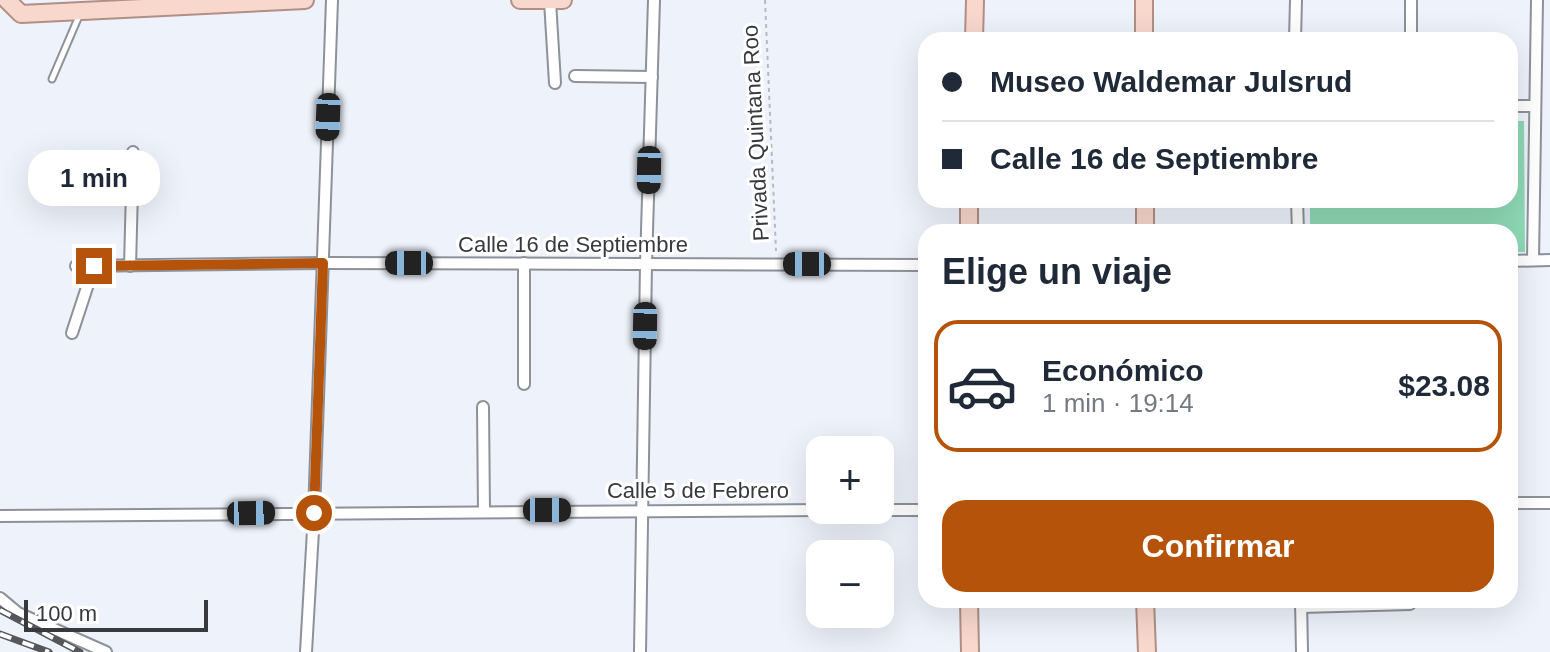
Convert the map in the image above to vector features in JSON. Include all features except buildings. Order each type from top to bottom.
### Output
[{"type":"main road","points":[[7,1],[21,14],[305,0]]},
{"type":"main road","points":[[520,0],[563,0]]},
{"type":"main road","points":[[974,32],[975,0]]},
{"type":"main road","points":[[1144,0],[1144,32]]},
{"type":"main road","points":[[969,608],[970,652]]},
{"type":"main road","points":[[1145,608],[1147,652]]},
{"type":"street","points":[[306,652],[314,513],[332,0]]},
{"type":"street","points":[[640,652],[654,0]]},
{"type":"street","points":[[1295,32],[1296,0]]},
{"type":"street","points":[[1411,0],[1411,32]]},
{"type":"street","points":[[1533,260],[1537,0]]},
{"type":"street","points":[[550,1],[555,83]]},
{"type":"street","points":[[575,76],[652,77]]},
{"type":"street","points":[[1518,106],[1535,106]]},
{"type":"street","points":[[130,266],[133,152]]},
{"type":"street","points":[[1518,261],[1550,260]]},
{"type":"street","name":"Calle 16 de Septiembre","points":[[76,266],[323,263],[918,265]]},
{"type":"street","points":[[524,263],[524,384]]},
{"type":"street","points":[[72,333],[94,266]]},
{"type":"street","points":[[483,407],[484,511]]},
{"type":"street","points":[[1518,503],[1550,503]]},
{"type":"street","name":"Calle 5 de Febrero","points":[[0,516],[806,510]]},
{"type":"street","points":[[894,510],[918,510]]},
{"type":"street","points":[[0,598],[18,613],[106,652]]},
{"type":"street","points":[[1301,608],[1302,652]]},
{"type":"lane","points":[[52,79],[81,11]]},
{"type":"path","name":"Privada Quintana Roo","points":[[765,0],[777,264]]},
{"type":"green space","points":[[1518,121],[1524,121],[1525,252],[1518,252],[1518,224],[1310,224],[1310,208],[1518,208]]},
{"type":"railway","points":[[0,610],[80,652]]},
{"type":"railway","points":[[0,634],[49,652]]},
{"type":"route","points":[[94,266],[323,263],[314,513]]}]
